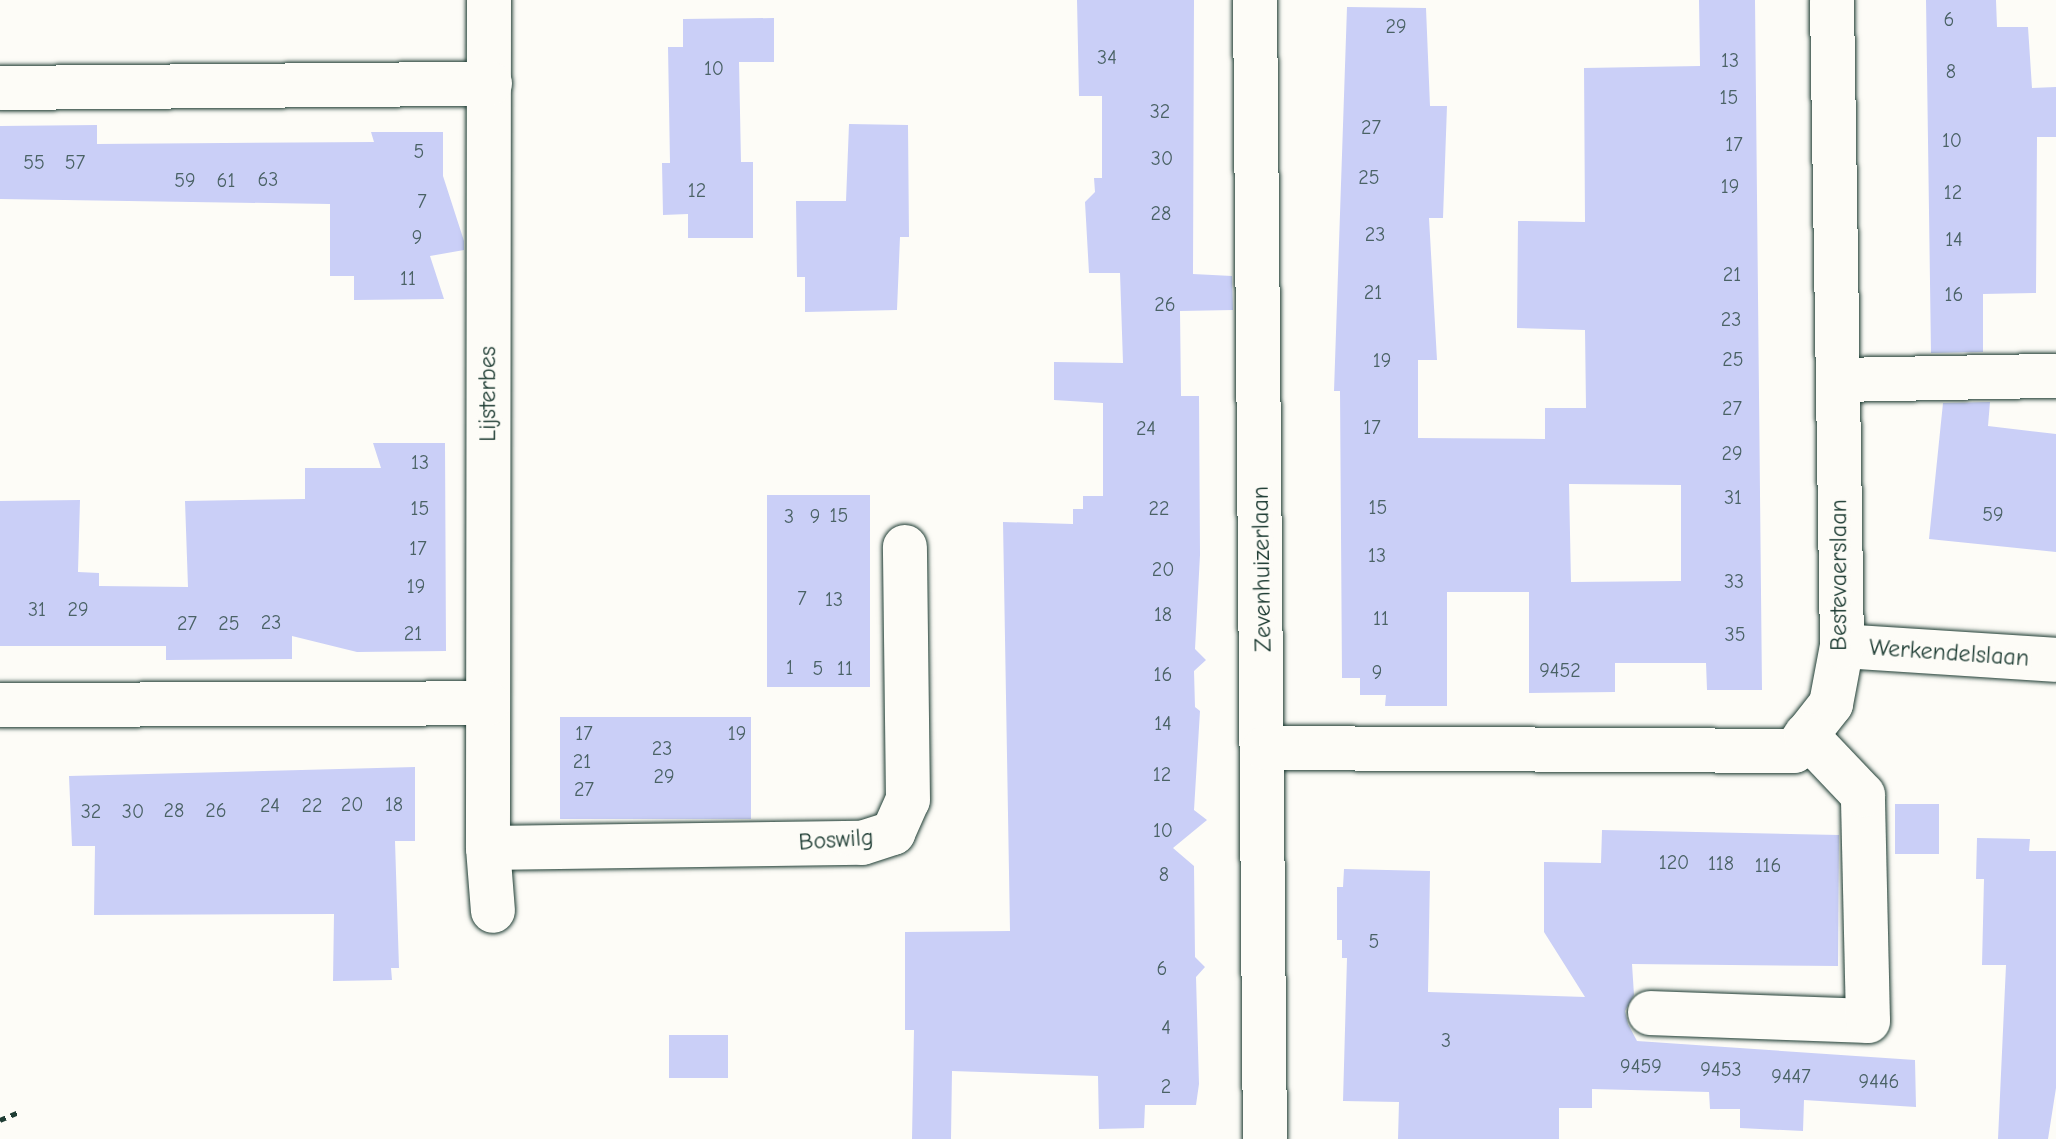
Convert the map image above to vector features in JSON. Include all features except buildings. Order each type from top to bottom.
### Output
[{"type":"street","name":"Lijsterbes","points":[[489,0],[488,848],[493,911]]},
{"type":"street","name":"Zevenhuizerlaan","points":[[1255,0],[1265,748],[1265,1139]]},
{"type":"street","name":"Bestevaerslaan","points":[[1265,748],[1794,751],[1831,704],[1842,646],[1832,0]]},
{"type":"street","points":[[0,88],[490,84]]},
{"type":"street","points":[[1838,380],[2056,376]]},
{"type":"street","name":"Boswilg","points":[[488,848],[862,843],[893,833],[908,800],[905,547]]},
{"type":"street","name":"Werkendelslaan","points":[[1842,646],[2056,660]]},
{"type":"street","points":[[0,705],[488,703]]},
{"type":"street","points":[[1650,1013],[1868,1021],[1863,795],[1806,735]]},
{"type":"path","points":[[0,1120],[21,1111]]}]
